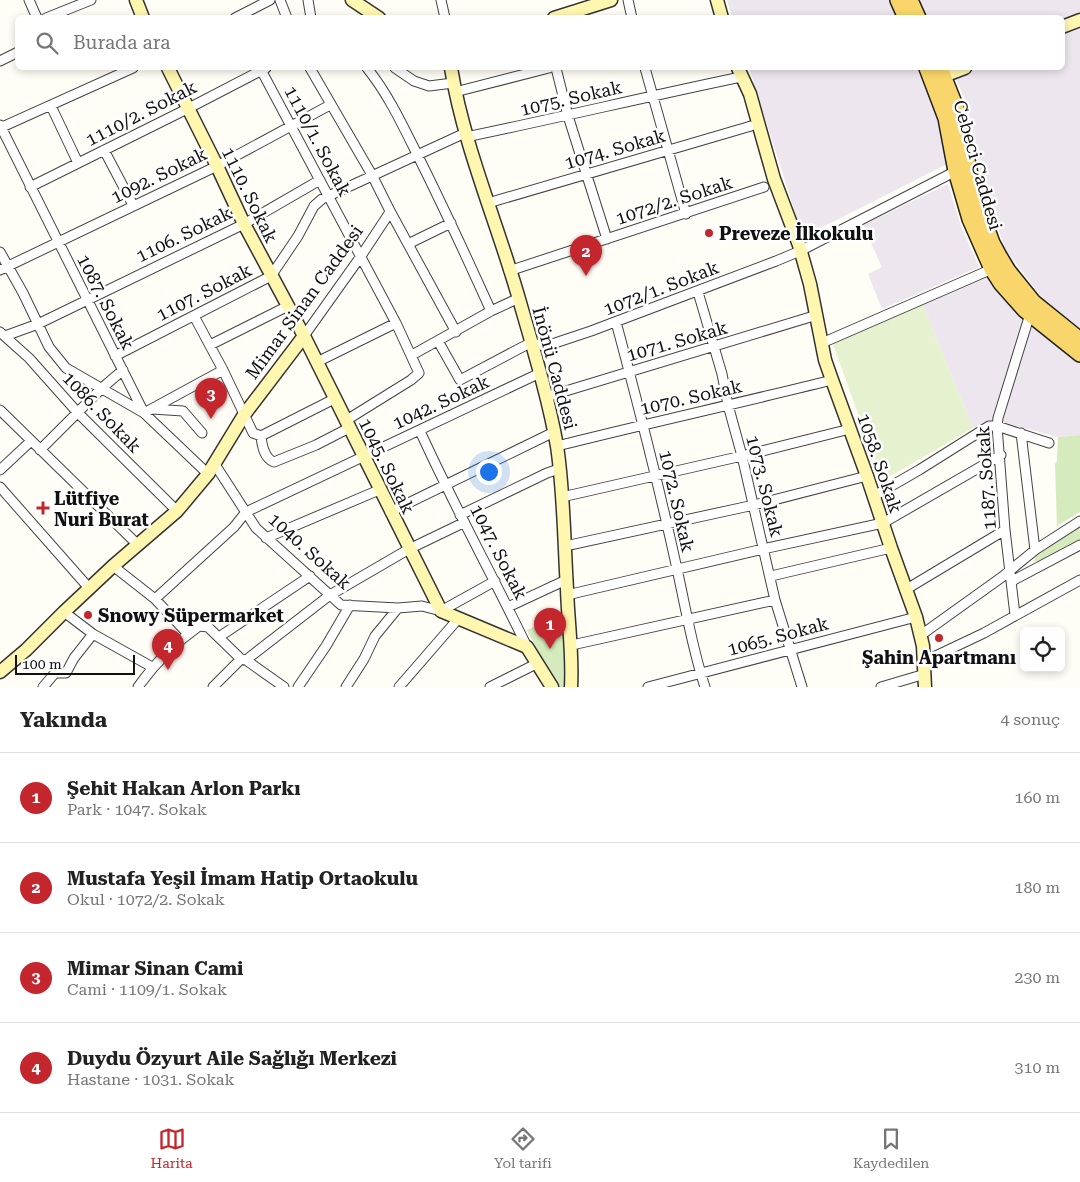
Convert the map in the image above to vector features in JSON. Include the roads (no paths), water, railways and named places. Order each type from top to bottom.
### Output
[{"type":"main road","points":[[898,0],[905,15]]},
{"type":"main road","points":[[910,0],[917,15]]},
{"type":"main road","name":"Cebeci Caddesi","points":[[936,73],[956,171],[970,219],[992,269],[1000,283],[1080,354]]},
{"type":"main road","name":"Cebeci Caddesi","points":[[936,73],[956,108],[974,193],[992,243],[1030,308],[1080,340]]},
{"type":"street","points":[[30,0],[36,15]]},
{"type":"street","points":[[54,15],[91,0]]},
{"type":"street","points":[[137,0],[142,15]]},
{"type":"street","points":[[240,15],[270,0]]},
{"type":"street","points":[[280,0],[286,15]]},
{"type":"street","points":[[308,0],[310,15]]},
{"type":"street","points":[[352,0],[374,15]]},
{"type":"street","points":[[441,0],[444,15]]},
{"type":"street","points":[[564,15],[611,0]]},
{"type":"street","points":[[628,0],[631,15]]},
{"type":"street","points":[[717,0],[721,15]]},
{"type":"street","points":[[1065,26],[1080,20]]},
{"type":"street","points":[[0,61],[15,54]]},
{"type":"street","points":[[0,127],[129,70]]},
{"type":"street","name":"1110. Sokak","points":[[169,70],[244,224],[304,336]]},
{"type":"street","name":"1110/2. Sokak","points":[[30,187],[187,109],[258,70]]},
{"type":"street","name":"1110/1. Sokak","points":[[263,70],[396,322],[419,373],[347,424]]},
{"type":"street","points":[[311,70],[372,175],[390,212],[456,332]]},
{"type":"street","points":[[369,70],[382,87],[417,154],[491,311]]},
{"type":"street","points":[[397,70],[414,81],[429,86],[454,88],[540,70]]},
{"type":"street","name":"İnönü Caddesi","points":[[451,70],[466,135],[519,298],[546,397],[557,446],[572,645],[571,687]]},
{"type":"street","points":[[556,70],[568,116],[607,239]]},
{"type":"street","points":[[646,70],[686,214]]},
{"type":"street","points":[[936,73],[953,70]]},
{"type":"street","name":"1075. Sokak","points":[[417,154],[466,135],[568,116],[740,72]]},
{"type":"street","name":"1058. Sokak","points":[[740,72],[750,94],[754,125],[770,185],[800,251],[832,380],[916,617],[921,635],[925,674]]},
{"type":"street","name":"1092. Sokak","points":[[4,268],[217,166],[330,105]]},
{"type":"street","points":[[51,106],[78,163]]},
{"type":"street","name":"1074. Sokak","points":[[488,203],[754,125]]},
{"type":"street","name":"1087. Sokak","points":[[0,127],[115,356],[148,411],[211,468]]},
{"type":"street","points":[[104,150],[133,205]]},
{"type":"street","name":"1107. Sokak","points":[[115,356],[271,276],[298,236],[314,206],[322,199],[417,154]]},
{"type":"street","name":"1072/1. Sokak","points":[[530,343],[546,346],[698,292],[800,251],[956,171]]},
{"type":"street","name":"1106. Sokak","points":[[2,334],[38,324],[244,224],[320,180]]},
{"type":"street","name":"1072/2. Sokak","points":[[509,271],[770,185]]},
{"type":"street","name":"Mimar Sinan Caddesi","points":[[0,672],[26,650],[113,566],[177,511],[211,468],[244,415],[304,336],[390,212]]},
{"type":"street","points":[[408,244],[451,223]]},
{"type":"street","points":[[0,252],[4,268],[38,324],[49,347],[66,368],[148,411],[183,411],[202,433]]},
{"type":"street","points":[[822,343],[992,269]]},
{"type":"street","name":"1073. Sokak","points":[[698,292],[722,374],[771,576],[775,600],[802,687]]},
{"type":"street","points":[[412,355],[491,311],[519,298]]},
{"type":"street","points":[[210,346],[288,306]]},
{"type":"street","name":"1187. Sokak","points":[[1015,615],[1005,530],[1001,455],[997,426],[1030,308]]},
{"type":"street","name":"1071. Sokak","points":[[546,397],[817,315]]},
{"type":"street","points":[[194,316],[223,370],[253,433],[260,436],[334,399]]},
{"type":"street","points":[[317,362],[396,322]]},
{"type":"street","name":"1072. Sokak","points":[[616,322],[643,424],[677,569],[687,621],[705,687]]},
{"type":"street","name":"1086. Sokak","points":[[2,334],[29,358],[78,413],[177,511]]},
{"type":"street","name":"1045. Sokak","points":[[304,336],[441,612]]},
{"type":"street","points":[[438,341],[460,380],[530,343]]},
{"type":"street","points":[[40,450],[102,388],[123,370]]},
{"type":"street","points":[[148,411],[223,370]]},
{"type":"street","name":"1042. Sokak","points":[[246,512],[540,374]]},
{"type":"street","name":"1070. Sokak","points":[[557,446],[832,380]]},
{"type":"street","points":[[0,410],[138,545]]},
{"type":"street","points":[[260,436],[267,457],[274,462],[316,445],[347,424]]},
{"type":"street","points":[[874,496],[989,426],[997,426],[1050,442]]},
{"type":"street","points":[[562,497],[850,429]]},
{"type":"street","name":"1047. Sokak","points":[[420,431],[461,519],[527,647],[552,687]]},
{"type":"street","points":[[390,512],[554,432]]},
{"type":"street","points":[[1021,433],[1036,550]]},
{"type":"street","points":[[0,470],[31,442]]},
{"type":"street","points":[[567,595],[883,523],[1001,455]]},
{"type":"street","name":"1040. Sokak","points":[[211,468],[246,512],[256,528],[341,605],[398,608],[422,606],[527,647]]},
{"type":"street","points":[[213,687],[244,660],[330,595],[461,519],[547,473],[559,469]]},
{"type":"street","points":[[564,546],[754,505],[867,476]]},
{"type":"street","points":[[0,487],[89,588]]},
{"type":"street","points":[[266,538],[379,490]]},
{"type":"street","points":[[155,599],[234,527],[246,512]]},
{"type":"street","points":[[921,635],[975,597],[1036,550],[1080,521]]},
{"type":"street","points":[[905,590],[1005,530]]},
{"type":"street","points":[[1012,581],[1080,545]]},
{"type":"street","points":[[771,576],[890,548]]},
{"type":"street","points":[[113,566],[155,599],[188,634]]},
{"type":"street","points":[[219,637],[310,576]]},
{"type":"street","points":[[441,612],[494,580]]},
{"type":"street","points":[[508,607],[566,580]]},
{"type":"street","points":[[881,687],[925,674],[984,633],[1080,580]]},
{"type":"street","points":[[572,645],[775,600]]},
{"type":"street","points":[[298,687],[326,646],[350,605]]},
{"type":"street","points":[[346,687],[364,659],[374,636],[398,608]]},
{"type":"street","points":[[64,612],[93,634],[152,667]]},
{"type":"street","name":"1065. Sokak","points":[[648,687],[916,617]]},
{"type":"street","points":[[399,687],[458,620]]},
{"type":"street","points":[[138,687],[152,667],[199,626],[208,627],[244,660],[284,687]]},
{"type":"street","points":[[43,687],[55,673],[66,673],[74,658],[93,634]]},
{"type":"street","points":[[490,687],[538,663]]},
{"type":"place","name":"Preveze İlkokulu","points":[[709,233]]},
{"type":"place","name":"Mustafa Yeşil İmam Hatip Ortaokulu","points":[[586,276]]},
{"type":"place","name":"Mimar Sinan Cami","points":[[211,419]]},
{"type":"place","name":"Lütfiye Nuri Burat","points":[[43,508]]},
{"type":"place","name":"Snowy Süpermarket","points":[[88,615]]},
{"type":"place","name":"Şahin Apartmanı","points":[[939,638]]},
{"type":"place","name":"Şehit Hakan Arlon Parkı","points":[[550,649]]},
{"type":"place","name":"Duydu Özyurt Aile Sağlığı Merkezi","points":[[168,670]]}]
